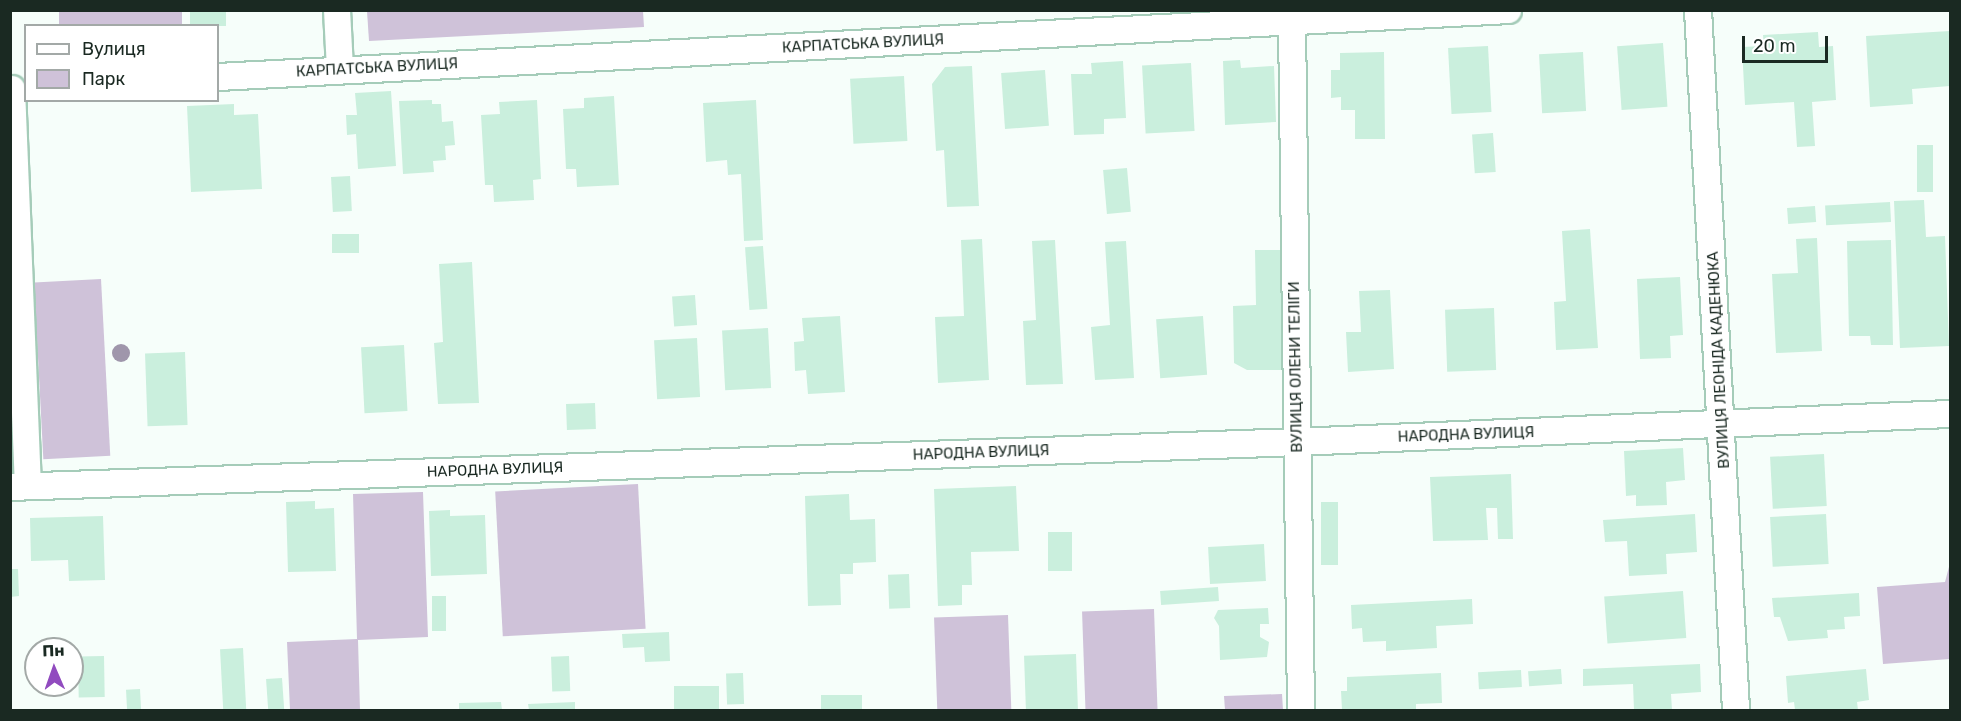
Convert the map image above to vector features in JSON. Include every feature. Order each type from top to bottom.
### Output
[{"type":"street","points":[[337,10],[340,70]]},
{"type":"street","name":"КАРПАТСЬКА ВУЛИЦЯ","points":[[219,77],[1508,10]]},
{"type":"street","name":"ВУЛИЦЯ ЛЕОНІДА КАДЕНЮКА","points":[[1698,10],[1723,424],[1736,711]]},
{"type":"street","name":"ВУЛИЦЯ ОЛЕНИ ТЕЛІГИ","points":[[1292,23],[1301,711]]},
{"type":"street","points":[[16,88],[19,486]]},
{"type":"street","name":"НАРОДНА ВУЛИЦЯ","points":[[19,486],[1297,442],[1950,414]]},
{"type":"green space","points":[[59,11],[182,11],[182,24],[59,24]]},
{"type":"green space","points":[[367,11],[643,11],[644,27],[369,41]]},
{"type":"green space","points":[[101,279],[110,456],[43,459],[34,283]]},
{"type":"green space","points":[[638,484],[646,629],[503,636],[495,491]]},
{"type":"green space","points":[[423,492],[428,637],[358,640],[360,710],[290,710],[287,642],[357,639],[353,494]]},
{"type":"green space","points":[[1950,563],[1950,659],[1883,664],[1877,587],[1945,582]]},
{"type":"green space","points":[[1154,609],[1158,710],[1085,710],[1082,612]]},
{"type":"green space","points":[[1008,615],[1011,710],[937,710],[934,618]]},
{"type":"green space","points":[[1282,694],[1283,710],[1225,710],[1224,696]]},
{"type":"building","points":[[190,10],[226,10],[226,26],[190,24]]},
{"type":"building","points":[[1950,31],[1950,86],[1912,89],[1913,104],[1870,107],[1866,36]]},
{"type":"building","points":[[1818,32],[1819,47],[1833,46],[1836,100],[1812,102],[1815,146],[1797,147],[1794,102],[1745,105],[1742,47],[1764,46],[1763,35]]},
{"type":"building","points":[[1663,43],[1667,107],[1622,110],[1617,46]]},
{"type":"building","points":[[1488,46],[1491,112],[1452,114],[1448,48]]},
{"type":"building","points":[[1384,52],[1385,139],[1355,139],[1355,110],[1341,110],[1341,97],[1331,98],[1331,70],[1340,70],[1340,53]]},
{"type":"building","points":[[1583,52],[1586,111],[1542,113],[1539,54]]},
{"type":"building","points":[[1240,60],[1241,68],[1274,66],[1276,122],[1225,125],[1223,61]]},
{"type":"building","points":[[1123,61],[1126,118],[1104,119],[1104,134],[1074,135],[1071,74],[1092,74],[1091,63]]},
{"type":"building","points":[[1191,63],[1195,131],[1146,133],[1142,66]]},
{"type":"building","points":[[972,66],[979,206],[947,207],[944,150],[936,151],[932,84],[945,67]]},
{"type":"building","points":[[1045,70],[1049,126],[1005,129],[1001,73]]},
{"type":"building","points":[[904,76],[907,141],[853,144],[850,79]]},
{"type":"building","points":[[391,91],[396,166],[358,169],[356,134],[347,135],[346,115],[357,115],[355,93]]},
{"type":"building","points":[[614,96],[619,185],[577,187],[576,169],[566,169],[563,109],[584,108],[584,98]]},
{"type":"building","points":[[432,100],[432,104],[441,104],[442,122],[453,121],[455,145],[445,146],[446,160],[433,161],[434,172],[403,174],[399,101]]},
{"type":"building","points":[[537,100],[541,179],[533,180],[534,200],[494,202],[493,185],[485,185],[481,115],[500,114],[499,102]]},
{"type":"building","points":[[756,100],[763,240],[744,241],[741,174],[728,175],[727,160],[706,162],[703,103]]},
{"type":"building","points":[[234,104],[234,115],[258,114],[262,189],[191,192],[187,106]]},
{"type":"building","points":[[1493,133],[1496,172],[1475,173],[1472,134]]},
{"type":"building","points":[[1917,145],[1933,145],[1933,192],[1917,192]]},
{"type":"building","points":[[1127,168],[1131,212],[1107,214],[1103,170]]},
{"type":"building","points":[[350,176],[352,211],[333,212],[331,177]]},
{"type":"building","points":[[1924,200],[1926,237],[1945,236],[1949,346],[1900,348],[1894,201]]},
{"type":"building","points":[[1890,202],[1891,222],[1826,225],[1825,205]]},
{"type":"building","points":[[1815,206],[1816,222],[1788,224],[1787,208]]},
{"type":"building","points":[[1590,229],[1598,348],[1556,350],[1554,302],[1566,301],[1562,231]]},
{"type":"building","points":[[332,234],[359,234],[359,253],[332,253]]},
{"type":"building","points":[[1817,238],[1822,351],[1776,353],[1772,274],[1798,273],[1796,239]]},
{"type":"building","points":[[982,239],[989,380],[938,383],[935,317],[964,316],[961,240]]},
{"type":"building","points":[[1055,240],[1063,384],[1026,385],[1023,321],[1036,320],[1032,241]]},
{"type":"building","points":[[1891,240],[1893,345],[1871,345],[1870,336],[1849,336],[1847,241]]},
{"type":"building","points":[[1126,241],[1134,378],[1095,380],[1091,327],[1110,325],[1105,242]]},
{"type":"building","points":[[763,246],[767,309],[749,310],[745,247]]},
{"type":"building","points":[[1255,250],[1281,250],[1283,370],[1247,370],[1234,363],[1233,306],[1256,305]]},
{"type":"building","points":[[472,262],[479,403],[438,404],[434,343],[443,342],[439,264]]},
{"type":"building","points":[[1680,277],[1683,335],[1670,336],[1671,358],[1640,359],[1637,279]]},
{"type":"building","points":[[1390,290],[1394,369],[1348,372],[1346,332],[1361,332],[1359,291]]},
{"type":"building","points":[[695,295],[697,325],[674,327],[672,297]]},
{"type":"building","points":[[1494,308],[1496,370],[1447,372],[1445,310]]},
{"type":"building","points":[[840,316],[845,392],[808,394],[806,370],[795,371],[794,342],[804,341],[802,318]]},
{"type":"building","points":[[1203,316],[1207,375],[1160,378],[1156,319]]},
{"type":"building","points":[[768,328],[771,388],[725,390],[722,330]]},
{"type":"building","points":[[697,338],[700,397],[657,399],[654,340]]},
{"type":"building","points":[[404,345],[407,411],[365,413],[361,347]]},
{"type":"building","points":[[185,352],[188,425],[148,426],[145,353]]},
{"type":"building","points":[[595,403],[596,429],[567,430],[566,404]]},
{"type":"building","points":[[1683,448],[1685,480],[1666,482],[1667,505],[1636,506],[1636,495],[1626,496],[1624,451]]},
{"type":"building","points":[[1824,454],[1827,506],[1773,509],[1770,457]]},
{"type":"building","points":[[1511,474],[1513,539],[1498,539],[1497,508],[1486,508],[1488,540],[1433,541],[1430,477]]},
{"type":"building","points":[[1016,486],[1019,551],[971,552],[972,585],[962,585],[962,605],[938,606],[934,489]]},
{"type":"building","points":[[849,494],[850,520],[875,519],[876,562],[853,563],[853,574],[840,574],[841,605],[808,606],[805,496]]},
{"type":"building","points":[[315,501],[315,509],[334,508],[336,571],[288,572],[286,502]]},
{"type":"building","points":[[1321,502],[1338,502],[1338,565],[1321,565]]},
{"type":"building","points":[[450,510],[450,516],[485,515],[487,574],[431,576],[429,511]]},
{"type":"building","points":[[1695,514],[1697,552],[1666,554],[1667,574],[1629,576],[1627,541],[1605,542],[1603,520]]},
{"type":"building","points":[[1826,514],[1829,564],[1773,567],[1770,517]]},
{"type":"building","points":[[103,516],[105,580],[69,581],[68,560],[31,561],[30,518]]},
{"type":"building","points":[[1048,532],[1072,532],[1072,571],[1048,571]]},
{"type":"building","points":[[1264,544],[1266,581],[1210,584],[1208,547]]},
{"type":"building","points":[[10,569],[18,569],[19,596],[10,597]]},
{"type":"building","points":[[909,574],[910,608],[889,609],[888,575]]},
{"type":"building","points":[[1218,587],[1219,601],[1161,605],[1160,591]]},
{"type":"building","points":[[1683,591],[1686,638],[1607,643],[1604,597]]},
{"type":"building","points":[[1859,593],[1860,616],[1844,617],[1845,629],[1827,630],[1828,638],[1788,641],[1780,617],[1774,617],[1772,598]]},
{"type":"building","points":[[432,596],[446,596],[446,631],[432,631]]},
{"type":"building","points":[[1472,599],[1473,624],[1436,626],[1437,648],[1386,651],[1386,641],[1363,642],[1362,628],[1352,629],[1351,605]]},
{"type":"building","points":[[1268,608],[1269,624],[1260,624],[1260,637],[1269,642],[1267,657],[1220,660],[1219,626],[1214,618],[1218,610]]},
{"type":"building","points":[[669,632],[670,661],[645,662],[644,647],[623,648],[622,634]]},
{"type":"building","points":[[243,648],[246,710],[223,710],[220,649]]},
{"type":"building","points":[[1076,654],[1078,710],[1026,710],[1024,656]]},
{"type":"building","points":[[84,656],[104,656],[105,697],[79,697],[84,697]]},
{"type":"building","points":[[569,656],[570,691],[552,692],[551,657]]},
{"type":"building","points":[[1700,664],[1701,692],[1671,694],[1672,710],[1634,710],[1633,684],[1583,686],[1583,669]]},
{"type":"building","points":[[1561,669],[1562,684],[1529,686],[1528,671]]},
{"type":"building","points":[[1866,669],[1869,700],[1857,702],[1858,710],[1795,710],[1794,702],[1788,703],[1786,676]]},
{"type":"building","points":[[1521,670],[1522,687],[1479,689],[1478,672]]},
{"type":"building","points":[[743,673],[744,704],[727,705],[726,674]]},
{"type":"building","points":[[1441,673],[1442,703],[1416,704],[1416,710],[1342,710],[1341,691],[1347,691],[1347,677]]},
{"type":"building","points":[[282,678],[284,710],[268,710],[266,679]]},
{"type":"building","points":[[674,686],[719,686],[719,710],[674,710]]},
{"type":"building","points":[[140,689],[141,710],[127,710],[126,690]]},
{"type":"building","points":[[821,695],[862,695],[862,710],[821,710]]},
{"type":"building","points":[[501,702],[502,710],[459,710],[459,703]]},
{"type":"building","points":[[575,702],[575,710],[529,710],[528,704]]}]
